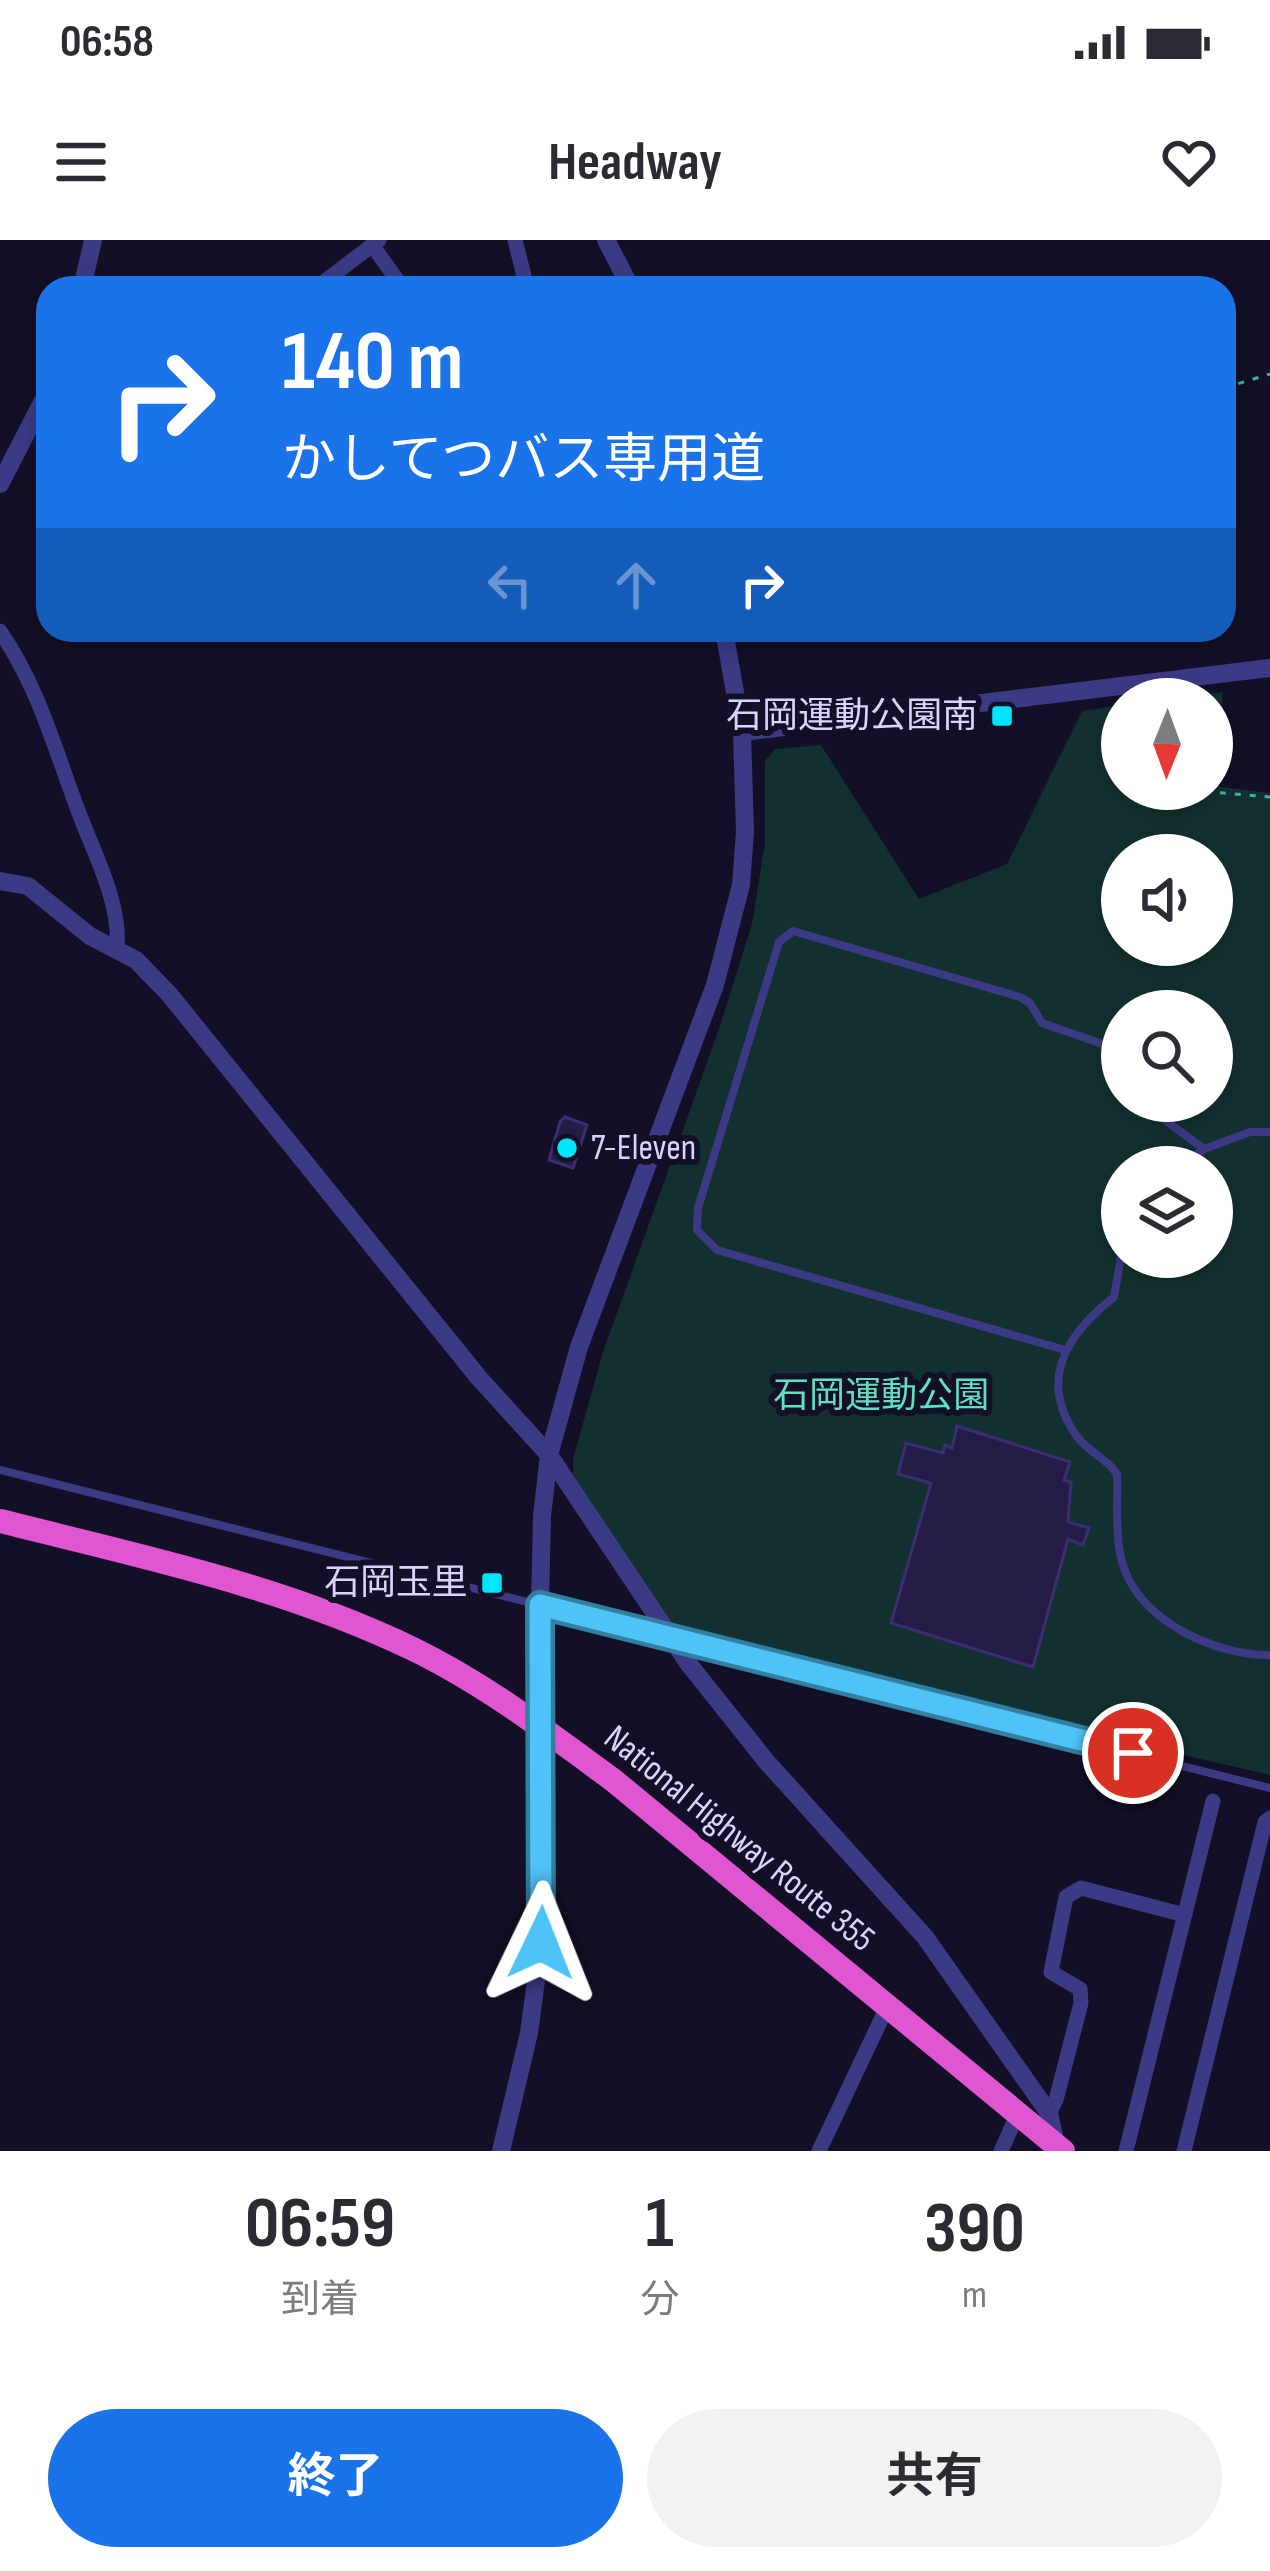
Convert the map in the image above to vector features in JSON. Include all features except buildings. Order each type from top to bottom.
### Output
[{"type":"highway","name":"National Highway Route 355","points":[[0,1521],[226,1580],[359,1624],[464,1677],[542,1727],[1059,2148]]},
{"type":"street","points":[[85,276],[93,240]]},
{"type":"street","points":[[515,240],[524,276]]},
{"type":"street","points":[[606,240],[625,276]]},
{"type":"street","points":[[332,276],[375,243],[396,276]]},
{"type":"street","points":[[0,484],[36,414]]},
{"type":"street","points":[[0,632],[30,679],[59,752],[117,915],[117,949]]},
{"type":"street","points":[[501,2151],[529,2033],[541,1943],[540,1605],[549,1455],[579,1347],[731,935],[745,832],[742,732],[726,642]]},
{"type":"street","points":[[742,732],[1270,668]]},
{"type":"street","points":[[0,881],[28,886],[90,936],[153,976],[478,1378],[549,1455],[672,1638],[766,1761],[925,1937],[1049,2113],[1059,2148]]},
{"type":"street","points":[[1126,2151],[1213,1802]]},
{"type":"street","points":[[1184,2151],[1265,1822],[1270,1818]]},
{"type":"street","points":[[1049,2113],[1081,2003],[1080,1989],[1051,1972],[1066,1898],[1081,1888],[1185,1915]]},
{"type":"street","points":[[818,2151],[888,2005]]},
{"type":"street","points":[[1001,2151],[1018,2113]]},
{"type":"lane","points":[[1065,1350],[717,1250],[702,1239],[695,1220],[779,942],[793,932],[1020,997],[1030,1003],[1042,1023],[1101,1043]]},
{"type":"lane","points":[[1168,1122],[1200,1146]]},
{"type":"lane","points":[[1212,1146],[1250,1132],[1270,1132]]},
{"type":"lane","points":[[1117,1278],[1114,1298],[1088,1317],[1065,1350],[1060,1372],[1062,1404],[1074,1433],[1117,1474],[1119,1548],[1131,1583],[1146,1603],[1190,1636],[1270,1655]]},
{"type":"lane","points":[[0,1470],[1270,1788]]},
{"type":"path","points":[[1236,384],[1270,374]]},
{"type":"path","points":[[1233,794],[1270,797]]},
{"type":"green space","name":"石岡運動公園","points":[[1101,708],[1101,810],[1233,810],[1233,788],[1270,793],[1270,1775],[678,1632],[573,1475],[573,1459],[603,1352],[752,924],[765,842],[765,761],[775,749],[821,745],[919,899],[1007,864],[1082,711]]},
{"type":"place","name":"石岡運動公園南","points":[[1002,716]]},
{"type":"place","name":"7-Eleven","points":[[567,1148]]},
{"type":"place","name":"石岡玉里","points":[[492,1583]]},
{"type":"route","points":[[541,1943],[540,1605],[1133,1753]]}]
